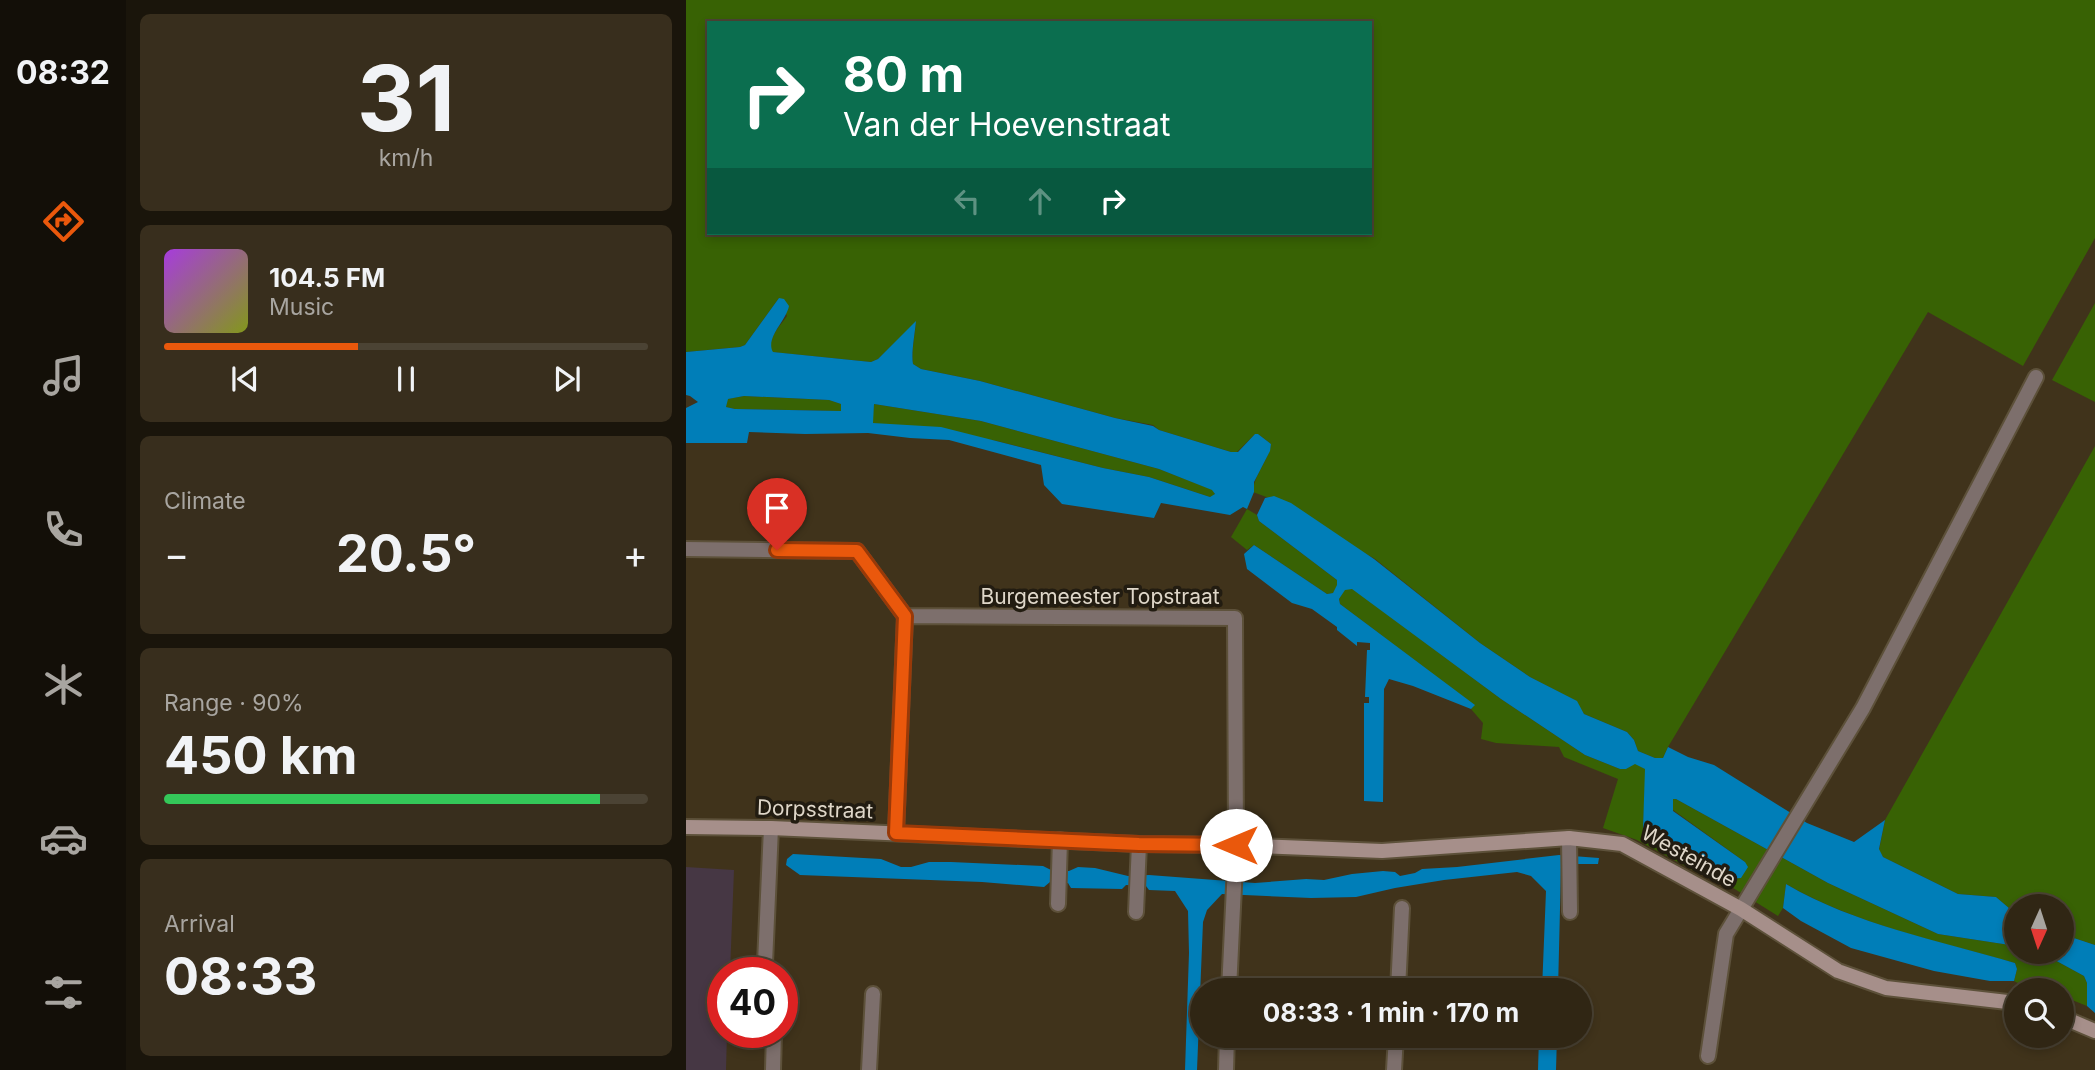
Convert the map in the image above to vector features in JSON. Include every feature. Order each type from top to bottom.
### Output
[{"type":"street","points":[[1708,1056],[1726,934],[1863,708],[2036,377]]},
{"type":"street","points":[[686,549],[857,551],[905,616],[896,833]]},
{"type":"street","name":"Burgemeester Topstraat","points":[[905,616],[1235,618],[1236,845]]},
{"type":"street","name":"Dorpsstraat","points":[[686,827],[771,828],[1139,844],[1236,845]]},
{"type":"street","points":[[765,957],[771,828]]},
{"type":"street","points":[[1569,838],[1570,912]]},
{"type":"street","name":"Westeinde","points":[[1236,845],[1405,851],[1569,838],[1622,844],[1741,909],[1838,971],[1886,988],[2004,1002]]},
{"type":"street","points":[[1058,897],[1060,840]]},
{"type":"street","points":[[1136,912],[1139,844]]},
{"type":"street","points":[[1229,978],[1236,845]]},
{"type":"street","points":[[1399,978],[1402,908]]},
{"type":"street","points":[[869,1070],[873,994]]},
{"type":"street","points":[[2074,1022],[2095,1031]]},
{"type":"street","points":[[773,1070],[774,1048]]},
{"type":"street","points":[[1226,1070],[1227,1048]]},
{"type":"street","points":[[1394,1070],[1395,1048]]},
{"type":"shaded area","points":[[686,867],[734,870],[731,957],[707,957],[707,1048],[727,1048],[726,1070],[686,1070]]},
{"type":"green space","points":[[686,0],[2095,0],[2095,238],[2023,366],[1928,312],[1663,758],[1655,758],[1638,751],[1627,732],[1584,714],[1576,701],[1530,677],[1480,643],[1375,559],[1269,498],[1253,492],[1271,444],[1258,434],[1237,452],[1231,452],[1159,430],[1153,425],[1115,418],[980,381],[921,369],[913,364],[916,322],[878,359],[871,362],[772,352],[772,338],[787,316],[779,298],[745,345],[686,352]]},
{"type":"green space","points":[[2095,303],[2095,402],[2052,380]]},
{"type":"green space","points":[[744,396],[829,400],[841,404],[841,411],[726,407],[727,399]]},
{"type":"green space","points":[[874,404],[981,421],[1159,469],[1213,490],[1215,495],[1210,497],[1149,477],[997,441],[872,423]]},
{"type":"green space","points":[[2095,446],[2095,945],[2074,938],[2074,894],[2004,894],[2004,904],[1996,897],[1958,894],[1883,857],[1879,850],[1885,820]]},
{"type":"green space","points":[[1247,509],[1337,580],[1338,585],[1333,593],[1327,594],[1254,545],[1247,550],[1231,537]]},
{"type":"green space","points":[[1345,589],[1353,589],[1501,699],[1585,755],[1620,769],[1626,769],[1635,763],[1646,769],[1643,828],[1728,879],[1741,878],[1745,862],[1673,810],[1673,799],[1828,883],[1938,934],[2004,944],[2004,960],[1869,921],[1841,911],[1786,884],[1783,908],[1778,916],[1730,886],[1698,873],[1637,840],[1603,828],[1618,779],[1564,757],[1559,747],[1496,743],[1481,739],[1483,723],[1471,709],[1474,705],[1340,604],[1339,599]]},
{"type":"green space","points":[[2015,964],[2062,964],[2084,976],[2087,983],[2087,1006],[2074,1001],[2074,978],[2015,978]]},
{"type":"water","points":[[779,298],[784,299],[789,306],[774,335],[771,347],[773,352],[871,362],[878,359],[916,321],[913,364],[921,369],[980,381],[1153,426],[1231,452],[1238,452],[1258,434],[1271,444],[1270,451],[1254,482],[1254,492],[1247,509],[1243,507],[1230,515],[1161,503],[1154,518],[1062,504],[1044,485],[1041,465],[949,440],[868,433],[749,432],[747,443],[686,443],[686,408],[698,402],[686,395],[686,352],[745,345]],"holes":[[[744,396],[829,400],[841,404],[841,411],[726,407],[728,399]],[[874,404],[981,421],[1159,469],[1212,490],[1215,494],[1210,497],[1149,477],[941,427],[873,423]]]},
{"type":"water","points":[[1274,496],[1291,503],[1374,559],[1480,643],[1530,677],[1577,701],[1584,714],[1627,732],[1638,751],[1655,758],[1663,758],[1668,747],[1714,765],[1807,823],[1854,842],[1885,820],[1879,849],[1883,857],[1958,894],[1996,897],[2004,904],[2004,944],[1938,934],[1828,883],[1673,799],[1673,811],[1745,862],[1748,867],[1741,878],[1728,879],[1643,828],[1645,769],[1635,764],[1620,769],[1585,755],[1501,699],[1352,589],[1345,590],[1339,599],[1340,604],[1475,705],[1471,709],[1389,679],[1384,689],[1383,802],[1364,801],[1364,703],[1369,703],[1369,697],[1365,697],[1367,650],[1370,650],[1370,643],[1357,642],[1357,646],[1312,609],[1292,603],[1247,569],[1244,554],[1254,545],[1327,594],[1333,593],[1337,585],[1337,580],[1259,521],[1257,515],[1265,498]]},
{"type":"water","points":[[793,854],[881,859],[901,867],[929,862],[951,862],[1043,866],[1051,870],[1069,871],[1078,867],[1128,876],[1149,875],[1255,883],[1324,880],[1383,871],[1395,872],[1400,876],[1422,869],[1559,855],[1599,858],[1598,864],[1563,864],[1561,868],[1558,978],[1542,978],[1546,891],[1531,876],[1517,872],[1444,880],[1356,897],[1222,894],[1207,910],[1203,922],[1201,978],[1190,978],[1190,1048],[1198,1048],[1197,1070],[1185,1070],[1188,911],[1175,891],[1149,890],[1146,886],[1126,885],[1122,889],[1071,888],[1068,883],[1050,882],[1044,887],[800,875],[786,865],[787,859]]},
{"type":"water","points":[[1786,884],[1869,921],[2004,960],[2004,964],[2015,964],[2015,978],[1990,981],[1934,971],[1851,948],[1783,908]]},
{"type":"water","points":[[2074,938],[2095,945],[2095,1013],[2087,1006],[2087,983],[2084,976],[2062,964],[2074,964]]},
{"type":"water","points":[[1539,1048],[1557,1048],[1556,1070],[1538,1070]]},
{"type":"route","points":[[777,550],[857,551],[905,616],[896,833],[1139,844],[1236,845]]}]
